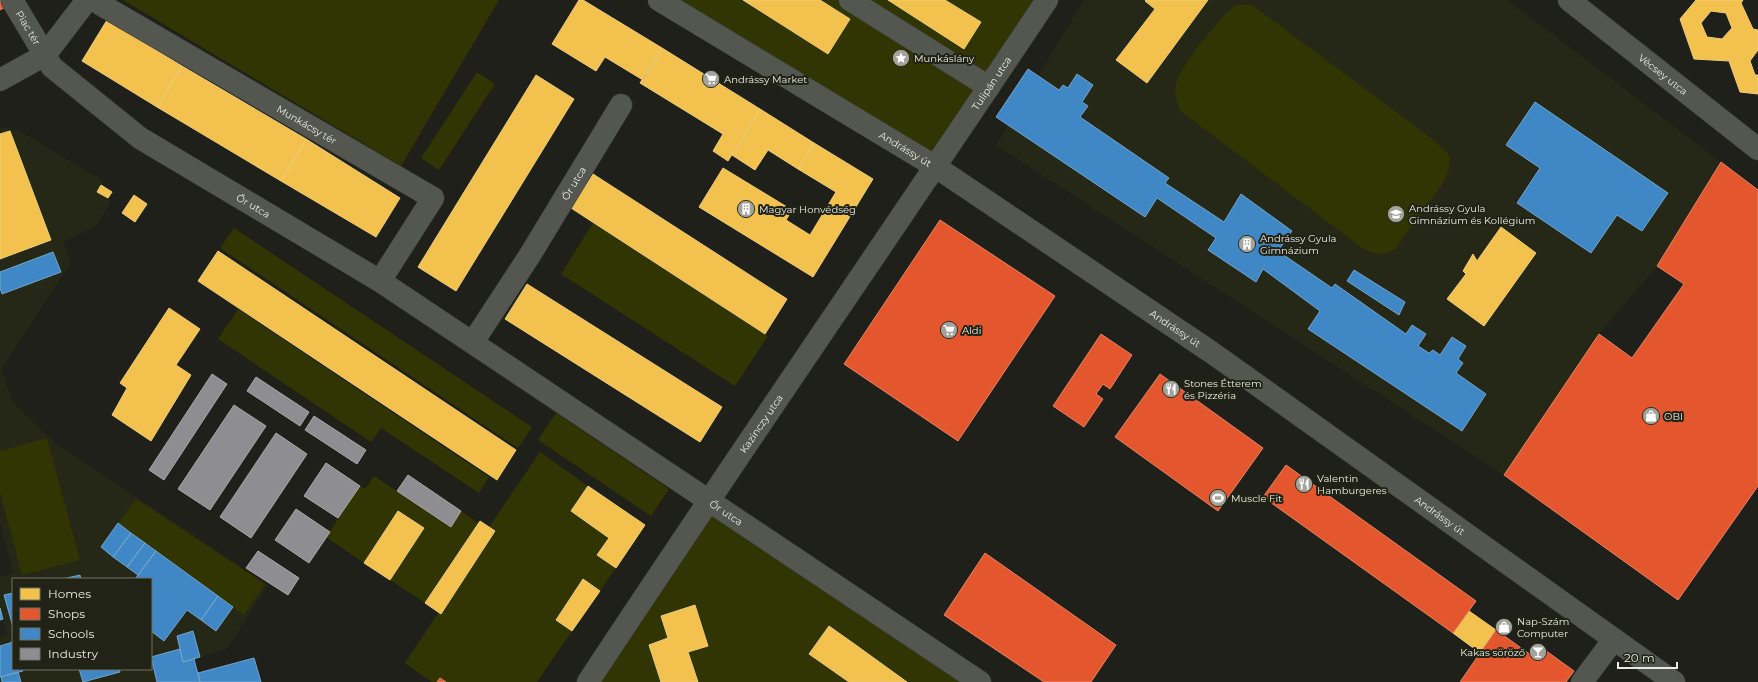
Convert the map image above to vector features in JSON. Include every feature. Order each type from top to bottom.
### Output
[{"type":"street","name":"Piac tér","points":[[12,0],[45,55]]},
{"type":"street","points":[[0,80],[45,55],[87,0]]},
{"type":"street","name":"Munkácsy tér","points":[[96,0],[114,12],[433,198],[380,281]]},
{"type":"street","name":"Andrássy út","points":[[659,0],[936,167],[1227,362],[1674,682]]},
{"type":"street","points":[[850,0],[989,87]]},
{"type":"street","name":"Tulipán utca","points":[[936,167],[1047,0]]},
{"type":"street","name":"Vécsey utca","points":[[1569,0],[1758,149]]},
{"type":"street","name":"Őr utca","points":[[45,55],[52,67],[140,138],[380,281],[980,682]]},
{"type":"street","name":"Őr utca","points":[[473,342],[530,255],[621,105]]},
{"type":"street","name":"Kazinczy utca","points":[[588,682],[709,500],[936,167]]},
{"type":"street","points":[[1582,682],[1614,639]]},
{"type":"shaded area","name":"Andrássy Gyula Gimnázium és Kollégium","points":[[1084,0],[1507,0],[1721,162],[1657,266],[1599,334],[1504,475],[996,145]]},
{"type":"shaded area","points":[[0,128],[9,128],[19,131],[103,181],[97,192],[111,201],[97,225],[63,242],[71,263],[1,369],[13,402],[53,441],[268,585],[227,649],[194,659],[200,682],[0,682],[0,636],[7,634],[0,608],[0,577],[13,573],[0,523]]},
{"type":"green space","points":[[123,0],[499,0],[401,166]]},
{"type":"green space","points":[[665,0],[1043,0],[935,163]]},
{"type":"green space","points":[[1236,5],[1252,5],[1431,138],[1450,156],[1449,170],[1442,185],[1395,249],[1387,253],[1380,254],[1365,250],[1179,110],[1175,93],[1177,78],[1198,46],[1226,13]]},
{"type":"green space","points":[[477,72],[495,84],[439,170],[421,158]]},
{"type":"green space","points":[[593,223],[768,336],[735,386],[561,274]]},
{"type":"green space","points":[[234,228],[532,427],[518,448],[220,248]]},
{"type":"green space","points":[[238,309],[489,477],[479,493],[381,428],[371,442],[218,339]]},
{"type":"green space","points":[[556,413],[669,489],[651,516],[538,440]]},
{"type":"green space","points":[[47,438],[80,560],[22,575],[0,492],[0,451]]},
{"type":"green space","points":[[540,452],[588,486],[571,511],[609,538],[597,555],[616,568],[600,591],[583,579],[556,619],[572,631],[537,682],[432,682],[405,663],[439,612],[441,614],[495,531],[489,527]]},
{"type":"green space","points":[[374,476],[451,527],[461,511],[478,523],[425,603],[390,580],[424,528],[399,511],[364,563],[326,537],[360,486],[365,489]]},
{"type":"green space","points":[[136,499],[265,584],[244,615],[118,523]]},
{"type":"green space","points":[[709,503],[977,682],[907,682],[830,626],[810,654],[849,682],[698,682],[688,652],[708,645],[695,605],[661,616],[668,638],[649,645],[661,682],[592,682]]},
{"type":"building: Homes","points":[[579,0],[583,0],[662,48],[643,80],[605,57],[596,71],[552,44]]},
{"type":"building: Homes","points":[[743,0],[820,0],[850,19],[828,54]]},
{"type":"building: Homes","points":[[888,0],[945,0],[981,22],[964,49]]},
{"type":"building: Homes","points":[[1208,0],[1147,83],[1116,60],[1155,9],[1145,1]]},
{"type":"building: Homes","points":[[1696,0],[1743,0],[1741,3],[1753,29],[1758,30],[1758,50],[1750,61],[1755,75],[1758,75],[1758,94],[1740,92],[1729,61],[1694,59],[1680,19]],"holes":[[[1711,11],[1726,13],[1732,28],[1722,39],[1707,37],[1701,23]]]},
{"type":"building: Homes","points":[[107,20],[182,66],[157,107],[82,61]]},
{"type":"building: Homes","points":[[662,48],[760,109],[728,161],[713,151],[723,134],[640,83]]},
{"type":"building: Homes","points":[[182,66],[306,139],[281,181],[157,107]]},
{"type":"building: Homes","points":[[536,75],[574,99],[456,291],[418,267]]},
{"type":"building: Homes","points":[[760,109],[814,143],[798,169],[768,150],[755,170],[732,155]]},
{"type":"building: Homes","points":[[10,131],[51,240],[0,259],[0,134]]},
{"type":"building: Homes","points":[[306,139],[400,198],[376,237],[281,181]]},
{"type":"building: Homes","name":"Magyar Honvédség","points":[[814,143],[873,179],[813,277],[699,207],[723,168],[792,210],[786,220],[810,235],[836,192],[798,169]]},
{"type":"building: Homes","points":[[593,174],[787,299],[765,334],[571,208]]},
{"type":"building: Homes","points":[[101,185],[112,192],[108,198],[97,192]]},
{"type":"building: Homes","points":[[134,195],[147,204],[135,222],[122,213]]},
{"type":"building: Homes","points":[[1501,227],[1536,253],[1484,326],[1447,299],[1466,274],[1463,271],[1473,254],[1477,261]]},
{"type":"building: Homes","points":[[218,251],[516,450],[497,480],[198,281]]},
{"type":"building: Homes","points":[[527,284],[722,407],[700,442],[505,319]]},
{"type":"building: Homes","points":[[169,308],[200,329],[176,365],[191,375],[151,441],[112,415],[127,388],[120,383]]},
{"type":"building: Homes","points":[[588,486],[645,525],[616,568],[597,555],[609,538],[571,511]]},
{"type":"building: Homes","points":[[398,511],[424,528],[390,580],[364,563]]},
{"type":"building: Homes","points":[[480,521],[495,531],[441,614],[425,603]]},
{"type":"building: Homes","points":[[583,579],[600,591],[572,631],[556,620]]},
{"type":"building: Homes","points":[[695,605],[708,646],[688,652],[698,682],[661,682],[649,645],[668,638],[661,616]]},
{"type":"building: Homes","points":[[1469,611],[1496,630],[1480,653],[1453,633]]},
{"type":"building: Homes","points":[[829,626],[907,682],[849,682],[809,654]]},
{"type":"building: Shops","points":[[0,0],[3,0],[7,6],[0,10]]},
{"type":"building: Shops","name":"OBI","points":[[1721,162],[1758,190],[1758,486],[1678,600],[1504,475],[1599,334],[1632,358],[1684,284],[1657,266]]},
{"type":"building: Shops","name":"Aldi","points":[[940,220],[1055,296],[958,441],[844,364]]},
{"type":"building: Shops","points":[[1101,334],[1132,355],[1110,389],[1103,384],[1096,394],[1103,399],[1084,427],[1053,406]]},
{"type":"building: Shops","points":[[1160,374],[1263,448],[1218,511],[1115,437]]},
{"type":"building: Shops","points":[[1286,465],[1476,601],[1453,633],[1263,497]]},
{"type":"building: Shops","points":[[985,553],[1116,645],[1091,682],[1044,682],[944,615]]},
{"type":"building: Shops","points":[[1496,630],[1531,655],[1538,645],[1574,671],[1566,682],[1460,682]]},
{"type":"building: Shops","points":[[440,678],[446,682],[437,682]]},
{"type":"building: Schools","name":"Andrássy Gyula Gimnázium","points":[[1028,69],[1059,90],[1063,85],[1068,88],[1077,74],[1093,85],[1082,102],[1088,106],[1080,117],[1169,178],[1165,183],[1224,222],[1241,194],[1292,231],[1278,251],[1332,288],[1335,284],[1406,334],[1412,325],[1426,334],[1418,346],[1429,353],[1433,350],[1440,355],[1452,337],[1466,346],[1458,359],[1463,363],[1456,373],[1486,394],[1462,431],[1308,329],[1320,311],[1263,269],[1256,282],[1208,250],[1216,238],[1157,198],[1145,217],[996,117]]},
{"type":"building: Schools","points":[[1535,102],[1668,193],[1642,231],[1617,215],[1591,253],[1517,203],[1540,168],[1506,145]]},
{"type":"building: Schools","points":[[53,252],[61,272],[2,294],[0,288],[0,272]]},
{"type":"building: Schools","points":[[1354,270],[1405,302],[1399,315],[1347,281]]},
{"type":"building: Schools","points":[[118,523],[131,533],[113,557],[101,547]]},
{"type":"building: Schools","points":[[131,533],[145,543],[127,567],[113,557]]},
{"type":"building: Schools","points":[[145,543],[156,551],[138,575],[127,567]]},
{"type":"building: Schools","points":[[156,551],[218,596],[201,620],[187,610],[164,641],[152,632],[152,578],[136,578]]},
{"type":"building: Schools","points":[[80,575],[81,578],[67,578]]},
{"type":"building: Schools","points":[[12,593],[12,623],[4,595]]},
{"type":"building: Schools","points":[[218,596],[233,607],[216,631],[201,620]]},
{"type":"building: Schools","points":[[0,608],[3,619],[0,620]]},
{"type":"building: Schools","points":[[193,631],[200,657],[183,662],[177,636]]},
{"type":"building: Schools","points":[[12,642],[12,670],[23,671],[0,677],[0,646]]},
{"type":"building: Schools","points":[[180,649],[183,662],[194,659],[200,682],[157,682],[152,657]]},
{"type":"building: Schools","points":[[254,658],[261,682],[200,682],[198,673]]},
{"type":"building: Schools","points":[[79,670],[119,670],[120,672],[83,682]]},
{"type":"building: Schools","points":[[18,672],[21,682],[2,682],[1,677]]},
{"type":"building: Industry","points":[[212,374],[227,384],[164,480],[149,470]]},
{"type":"building: Industry","points":[[256,377],[309,412],[300,426],[247,391]]},
{"type":"building: Industry","points":[[234,405],[266,426],[210,510],[178,489]]},
{"type":"building: Industry","points":[[314,416],[366,450],[357,464],[305,430]]},
{"type":"building: Industry","points":[[276,433],[307,454],[251,538],[220,517]]},
{"type":"building: Industry","points":[[326,463],[360,486],[338,518],[304,496]]},
{"type":"building: Industry","points":[[408,475],[461,511],[451,527],[397,491]]},
{"type":"building: Industry","points":[[296,509],[330,532],[309,563],[275,540]]},
{"type":"building: Industry","points":[[258,551],[299,578],[288,595],[246,568]]},
{"type":"place","name":"Munkáslány","points":[[901,58]]},
{"type":"place","name":"Andrássy Market","points":[[711,79]]},
{"type":"place","name":"Magyar Honvédség","points":[[746,209]]},
{"type":"place","name":"Andrássy Gyula Gimnázium és Kollégium","points":[[1396,214]]},
{"type":"place","name":"Andrássy Gyula Gimnázium","points":[[1247,244]]},
{"type":"place","name":"Aldi","points":[[949,330]]},
{"type":"place","name":"Stones Étterem és Pizzéria","points":[[1171,389]]},
{"type":"place","name":"OBI","points":[[1651,416]]},
{"type":"place","name":"Valentin Hamburgeres","points":[[1304,484]]},
{"type":"place","name":"Muscle Fit","points":[[1218,498]]},
{"type":"place","name":"Nap-Szám Computer","points":[[1504,627]]},
{"type":"place","name":"Kakas söröző","points":[[1538,652]]}]
